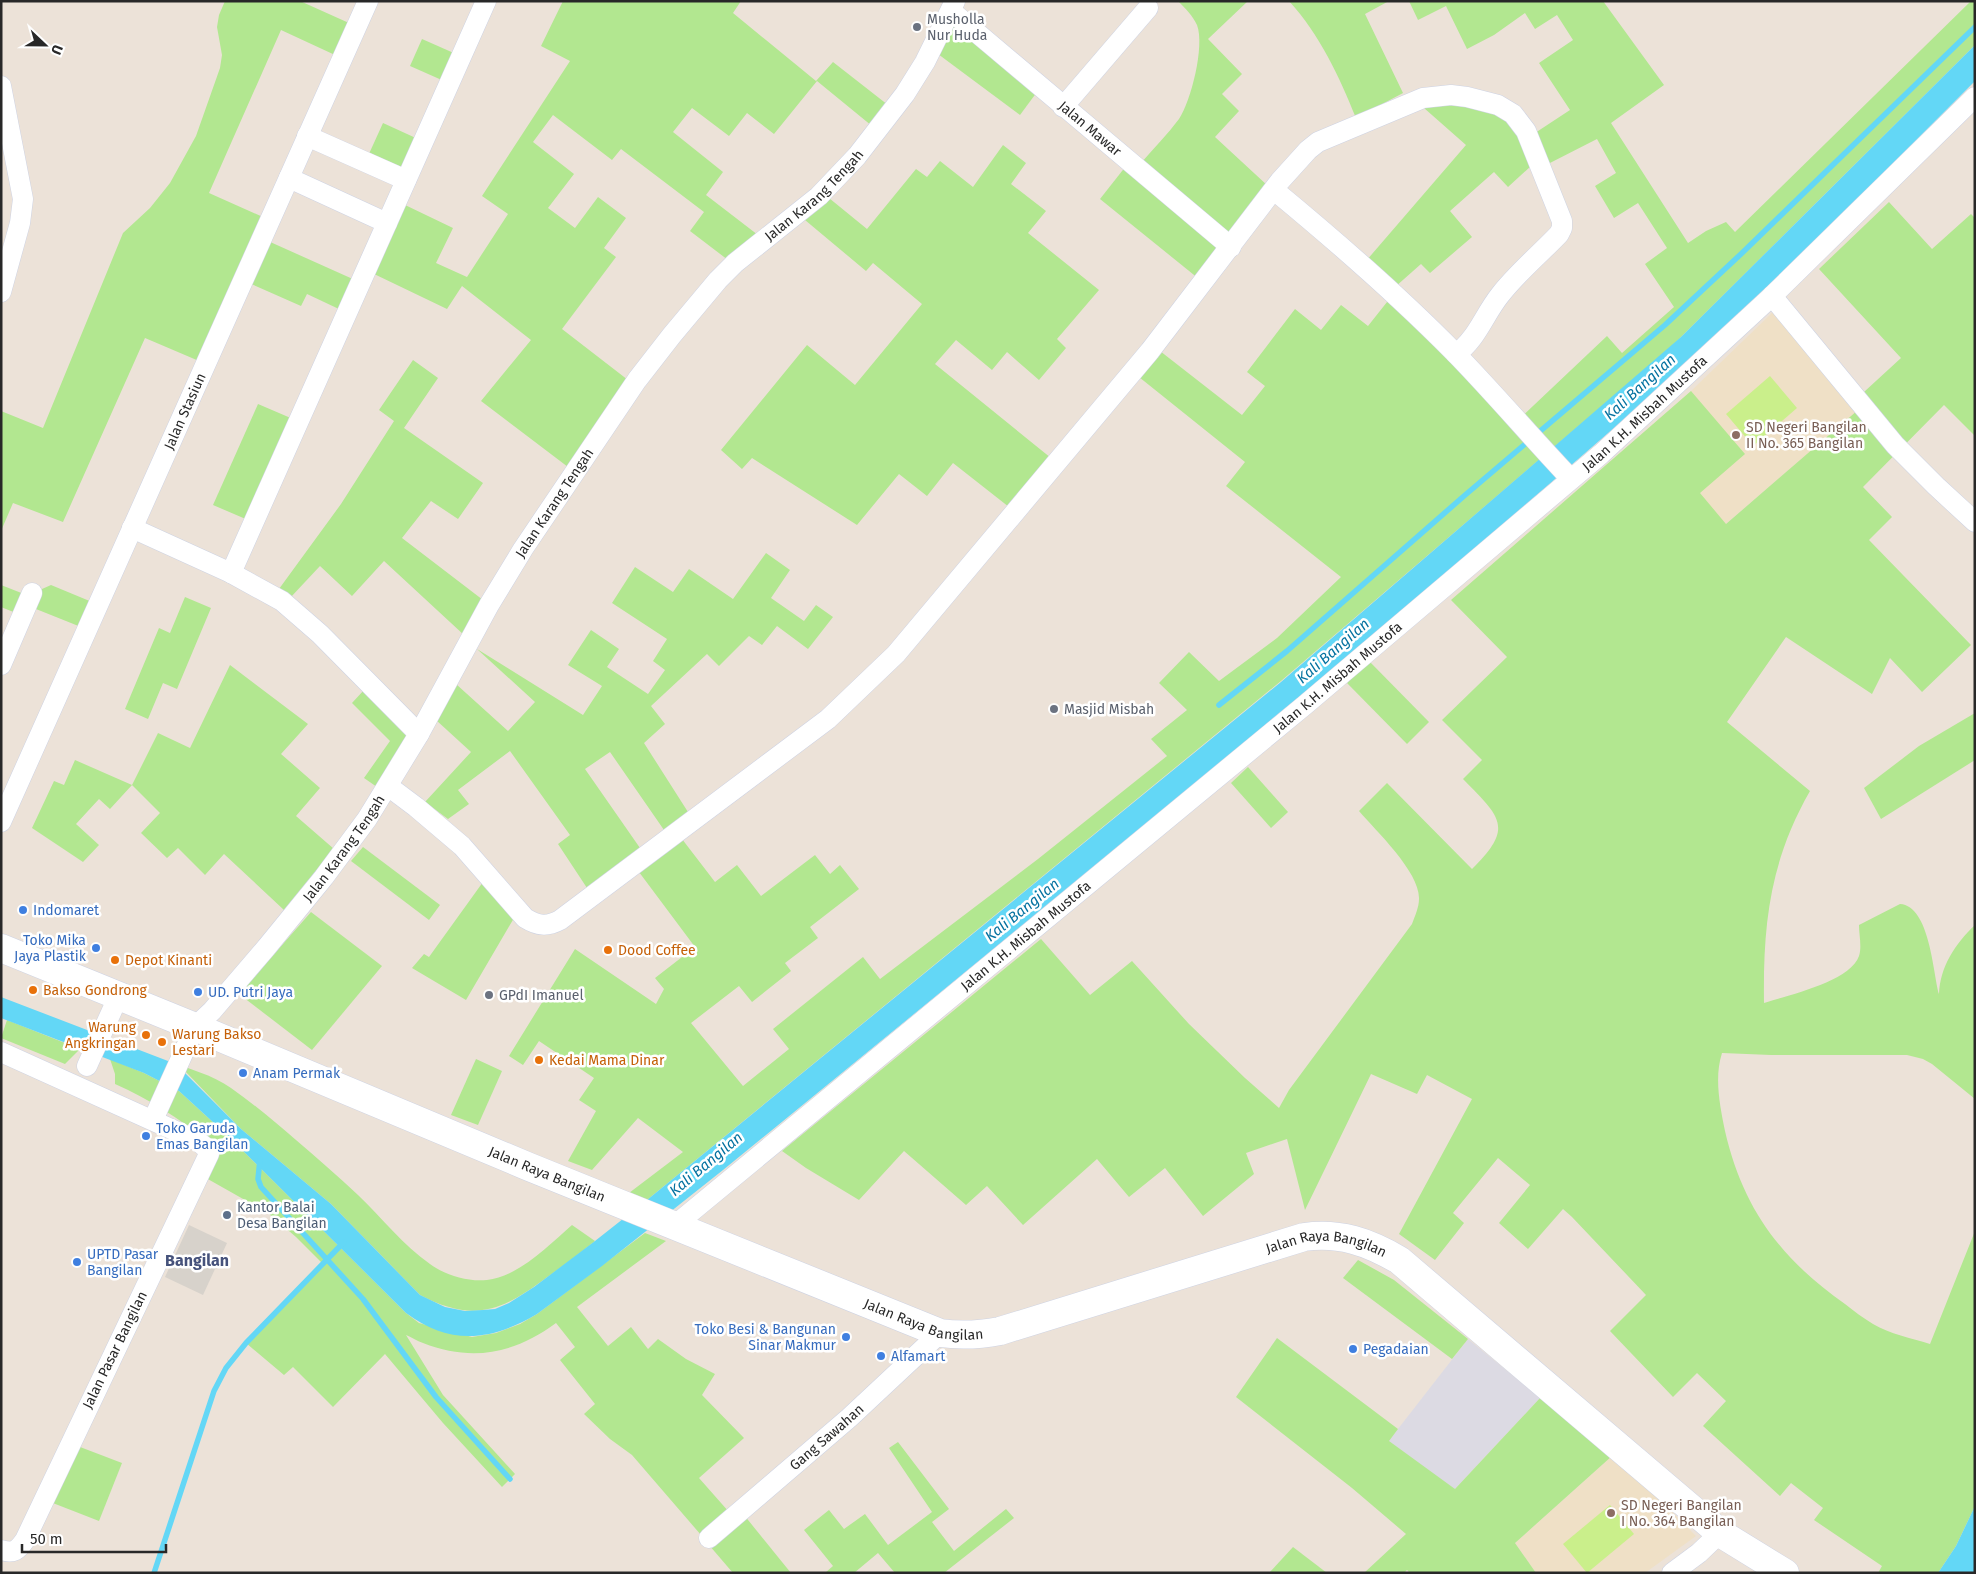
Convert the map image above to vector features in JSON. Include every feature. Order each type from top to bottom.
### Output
[{"type":"main road","name":"Jalan Raya Bangilan","points":[[1,948],[195,1026],[381,1106],[670,1225],[940,1333],[961,1336],[1000,1331],[1304,1237],[1321,1235],[1348,1238],[1380,1249],[1399,1260],[1720,1533],[1786,1573]]},
{"type":"street","name":"Jalan Stasiun","points":[[1,822],[368,1]]},
{"type":"street","points":[[231,573],[486,1]]},
{"type":"street","name":"Jalan Mawar","points":[[953,6],[1063,107],[1231,247]]},
{"type":"street","name":"Jalan Karang Tengah","points":[[195,1026],[212,1011],[324,877],[388,786],[419,734],[489,605],[523,549],[637,380],[672,334],[718,280],[735,263],[819,196],[857,156],[905,94],[925,62],[953,6]]},
{"type":"street","points":[[1063,107],[1148,8]]},
{"type":"street","points":[[1,86],[23,199],[20,223],[1,292]]},
{"type":"street","points":[[388,786],[416,806],[462,846],[525,918],[543,926],[560,920],[828,718],[896,654],[1150,351],[1296,163],[1318,142],[1424,98],[1435,96],[1468,97],[1498,105],[1513,114],[1526,131],[1543,176],[1561,215],[1562,228],[1559,234],[1519,273],[1500,295],[1473,338],[1456,354]]},
{"type":"street","name":"Jalan K.H. Misbah Mustofa","points":[[670,1225],[1305,705],[1569,476],[1629,428],[1772,296],[1975,97]]},
{"type":"street","points":[[307,136],[406,180]]},
{"type":"street","points":[[289,178],[387,223]]},
{"type":"street","points":[[1274,190],[1380,280],[1456,354],[1569,476]]},
{"type":"street","points":[[1772,296],[1894,445],[1975,522]]},
{"type":"street","points":[[132,528],[261,588],[298,614],[326,639],[419,734]]},
{"type":"street","points":[[1,665],[32,592]]},
{"type":"street","points":[[65,1080],[76,1069],[89,1062],[119,996]]},
{"type":"street","points":[[153,1120],[195,1026]]},
{"type":"street","name":"Jalan Pasar Bangilan","points":[[1,1052],[153,1120],[202,1144],[208,1151],[207,1160],[25,1540],[18,1550],[13,1552],[1,1550]]},
{"type":"street","points":[[89,1062],[95,1080],[95,1093]]},
{"type":"street","name":"Gang Sawahan","points":[[708,1538],[849,1418],[940,1333]]},
{"type":"street","points":[[1672,1573],[1699,1553],[1720,1533]]},
{"type":"shaded area","name":"SD Negeri Bangilan II No. 365 Bangilan","points":[[1773,312],[1859,410],[1693,552],[1614,459],[1691,391]]},
{"type":"shaded area","points":[[189,1225],[227,1243],[203,1295],[165,1277]]},
{"type":"shaded area","points":[[1468,1339],[1540,1398],[1455,1489],[1352,1488]]},
{"type":"shaded area","name":"SD Negeri Bangilan I No. 364 Bangilan","points":[[1612,1456],[1650,1490],[1696,1536],[1645,1573],[1536,1573],[1515,1543]]},
{"type":"green space","points":[[225,1],[300,1],[349,23],[335,55],[281,30],[209,193],[263,217],[199,361],[145,338],[63,522],[13,503],[1,531],[1,411],[43,428],[123,233],[150,208],[170,183],[196,136],[220,68],[222,55],[217,27],[219,15]]},
{"type":"green space","points":[[563,1],[741,1],[733,13],[816,81],[833,62],[888,105],[872,126],[817,81],[774,134],[747,113],[729,136],[692,108],[673,132],[723,172],[706,195],[758,235],[728,260],[690,231],[704,212],[621,149],[612,160],[553,115],[533,142],[574,174],[548,208],[575,228],[598,197],[626,218],[604,248],[616,257],[562,329],[628,380],[568,467],[481,401],[531,340],[462,286],[447,309],[372,273],[403,204],[453,228],[436,263],[467,277],[508,214],[482,196],[570,61],[541,46]]},
{"type":"green space","points":[[1178,1],[1248,1],[1208,39],[1242,74],[1222,94],[1239,111],[1215,137],[1268,186],[1229,238],[1141,163],[1184,111],[1196,73],[1199,46],[1197,25],[1191,15]]},
{"type":"green space","points":[[1289,1],[1389,1],[1365,14],[1403,93],[1356,118],[1328,56],[1310,28]]},
{"type":"green space","points":[[1409,1],[1603,1],[1664,85],[1611,123],[1688,243],[1706,231],[1726,222],[1735,232],[1971,1],[1975,1],[1975,45],[1672,346],[1281,681],[647,1200],[629,1193],[683,1152],[638,1118],[592,1170],[568,1161],[596,1111],[579,1100],[594,1078],[539,1041],[523,1065],[509,1056],[575,949],[656,1004],[664,989],[655,978],[695,947],[639,872],[682,839],[715,882],[737,865],[761,896],[815,855],[830,874],[840,865],[859,889],[810,927],[818,938],[785,963],[791,971],[752,1002],[739,986],[691,1023],[743,1086],[789,1049],[773,1029],[863,957],[880,979],[1038,859],[1167,756],[1151,739],[1187,710],[1159,683],[1189,652],[1219,681],[1277,638],[1341,577],[1226,486],[1245,462],[1139,377],[1160,351],[1242,415],[1265,386],[1247,372],[1295,309],[1321,330],[1341,305],[1368,326],[1391,297],[1514,424],[1607,336],[1622,353],[1674,307],[1645,264],[1667,248],[1638,203],[1614,218],[1595,186],[1616,173],[1597,139],[1546,165],[1535,133],[1570,110],[1539,63],[1573,40],[1557,15],[1535,29],[1525,13],[1494,35],[1467,49],[1446,6],[1418,20]]},
{"type":"green space","points":[[953,23],[1037,92],[1020,115],[938,54]]},
{"type":"green space","points":[[422,39],[456,54],[444,81],[410,66]]},
{"type":"green space","points":[[1440,104],[1480,108],[1506,120],[1518,136],[1531,166],[1508,187],[1494,172],[1450,211],[1472,237],[1430,273],[1421,264],[1395,287],[1366,261],[1466,145],[1424,108]]},
{"type":"green space","points":[[383,123],[418,139],[403,172],[368,156]]},
{"type":"green space","points":[[1003,145],[1026,163],[1011,184],[1046,211],[1028,233],[1099,290],[1057,339],[1066,348],[1039,380],[1007,352],[992,370],[956,340],[935,364],[1051,458],[1009,507],[953,463],[927,496],[899,474],[857,525],[752,458],[742,469],[721,450],[807,345],[855,385],[922,304],[873,263],[866,271],[805,220],[829,198],[867,229],[916,169],[927,177],[940,161],[973,187]]},
{"type":"green space","points":[[1126,166],[1224,248],[1199,279],[1100,199]]},
{"type":"green space","points":[[1889,202],[1932,249],[1971,214],[1975,218],[1975,436],[1944,405],[1863,487],[1892,517],[1869,540],[1971,645],[1922,692],[1890,658],[1872,694],[1786,637],[1727,722],[1810,791],[1796,817],[1786,842],[1772,893],[1765,946],[1764,1003],[1817,986],[1844,973],[1859,956],[1859,925],[1900,904],[1910,908],[1918,916],[1924,928],[1929,942],[1939,994],[1942,975],[1950,956],[1975,925],[1975,1099],[1932,1064],[1923,1059],[1907,1055],[1722,1053],[1718,1082],[1723,1121],[1733,1159],[1742,1185],[1768,1230],[1802,1269],[1822,1287],[1873,1324],[1893,1333],[1930,1344],[1975,1231],[1975,1506],[1956,1546],[1938,1573],[1878,1573],[1882,1566],[1814,1520],[1823,1508],[1791,1483],[1780,1496],[1703,1426],[1726,1401],[1697,1373],[1673,1397],[1610,1331],[1646,1295],[1572,1217],[1563,1209],[1528,1249],[1499,1223],[1530,1185],[1498,1158],[1453,1213],[1464,1223],[1435,1260],[1399,1234],[1472,1099],[1427,1075],[1417,1094],[1371,1074],[1305,1210],[1287,1139],[1246,1153],[1254,1174],[1203,1216],[1165,1168],[1129,1197],[1097,1159],[1023,1225],[987,1186],[966,1205],[904,1151],[859,1200],[782,1151],[1041,939],[1090,995],[1132,961],[1189,1024],[1279,1108],[1289,1090],[1412,924],[1418,908],[1417,888],[1405,865],[1396,852],[1359,811],[1387,783],[1472,869],[1494,843],[1498,832],[1498,822],[1493,813],[1463,779],[1482,760],[1442,720],[1507,657],[1451,600],[1691,391],[1745,454],[1700,493],[1726,524],[1858,410],[1852,403],[1901,358],[1819,269]]},
{"type":"green space","points":[[268,241],[355,280],[341,310],[307,294],[301,306],[249,283]]},
{"type":"green space","points":[[413,360],[438,378],[404,428],[483,483],[458,519],[431,501],[402,538],[483,600],[464,635],[384,561],[352,596],[320,566],[290,598],[279,589],[341,504],[394,421],[379,410]]},
{"type":"green space","points":[[1770,376],[1797,408],[1753,446],[1726,414]]},
{"type":"green space","points":[[258,404],[293,419],[248,520],[213,505]]},
{"type":"green space","points":[[766,553],[790,570],[771,598],[804,621],[816,605],[833,617],[808,649],[777,626],[762,645],[749,636],[719,666],[707,654],[651,706],[665,724],[644,743],[688,812],[664,830],[610,752],[585,769],[640,848],[587,888],[558,844],[570,835],[510,751],[458,790],[469,804],[448,819],[425,802],[471,752],[436,720],[456,684],[508,731],[535,702],[477,649],[583,715],[602,686],[568,665],[591,630],[619,649],[607,667],[648,694],[665,670],[653,661],[667,639],[612,603],[635,567],[673,592],[689,569],[733,599]]},
{"type":"green space","points":[[1,585],[24,594],[16,613],[1,607]]},
{"type":"green space","points":[[51,585],[92,602],[81,627],[31,607],[42,589]]},
{"type":"green space","points":[[185,597],[211,608],[177,689],[163,683],[148,719],[125,709],[159,628],[170,633]]},
{"type":"green space","points":[[1369,661],[1429,722],[1407,744],[1347,683]]},
{"type":"green space","points":[[230,665],[308,724],[281,754],[320,788],[296,816],[334,849],[284,910],[224,854],[205,875],[178,848],[167,858],[141,833],[160,813],[132,785],[158,733],[190,748]]},
{"type":"green space","points":[[364,690],[410,735],[377,787],[364,778],[390,741],[352,703]]},
{"type":"green space","points":[[1975,713],[1975,760],[1881,819],[1864,788],[1919,746]]},
{"type":"green space","points":[[75,760],[132,785],[110,809],[99,799],[76,824],[99,845],[83,862],[32,828],[54,781],[64,785]]},
{"type":"green space","points":[[1248,767],[1288,812],[1271,828],[1231,783]]},
{"type":"green space","points":[[363,847],[440,905],[429,920],[351,861]]},
{"type":"green space","points":[[483,882],[514,918],[466,1000],[412,968],[424,954],[429,957]]},
{"type":"green space","points":[[311,912],[382,966],[312,1050],[239,994]]},
{"type":"green space","points":[[7,1020],[80,1049],[65,1064],[1,1038]]},
{"type":"green space","points":[[110,1059],[144,1073],[179,1091],[227,1135],[406,1313],[419,1323],[472,1337],[496,1333],[520,1324],[537,1314],[645,1233],[666,1241],[577,1307],[608,1346],[631,1327],[648,1349],[658,1339],[686,1359],[715,1374],[702,1395],[744,1438],[699,1478],[729,1512],[701,1535],[632,1455],[610,1439],[584,1414],[595,1404],[560,1360],[575,1347],[556,1323],[524,1342],[492,1352],[459,1352],[441,1349],[406,1335],[443,1395],[515,1474],[502,1487],[443,1423],[385,1354],[333,1407],[293,1367],[284,1375],[246,1343],[323,1264],[268,1213],[206,1178],[208,1141],[186,1124],[140,1096],[115,1084],[115,1074]]},
{"type":"green space","points":[[476,1059],[502,1071],[478,1125],[451,1115]]},
{"type":"green space","points":[[169,1061],[217,1079],[248,1100],[343,1181],[420,1257],[449,1274],[472,1280],[499,1278],[521,1267],[572,1225],[595,1241],[530,1289],[515,1299],[501,1305],[472,1311],[439,1304],[420,1295],[331,1204],[241,1129],[184,1070]]},
{"type":"green space","points":[[1358,1260],[1394,1280],[1468,1339],[1452,1359],[1343,1278]]},
{"type":"green space","points":[[1277,1338],[1398,1429],[1389,1441],[1455,1489],[1540,1398],[1612,1456],[1515,1543],[1536,1573],[1410,1573],[1407,1570],[1404,1573],[1364,1573],[1406,1534],[1352,1488],[1236,1397]]},
{"type":"green space","points":[[67,1442],[122,1463],[99,1521],[40,1498]]},
{"type":"green space","points":[[898,1442],[949,1509],[932,1522],[954,1551],[1006,1509],[1014,1518],[944,1573],[895,1573],[878,1553],[854,1573],[825,1573],[833,1566],[804,1530],[829,1510],[844,1529],[865,1514],[888,1545],[932,1512],[889,1448]]},
{"type":"green space","points":[[1610,1505],[1634,1534],[1587,1573],[1563,1544]]},
{"type":"green space","points":[[744,1515],[791,1573],[733,1573],[709,1545]]},
{"type":"green space","points":[[1293,1547],[1327,1573],[1269,1573]]},
{"type":"water","name":"Kali Bangilan","points":[[1975,45],[1975,81],[1760,297],[1674,376],[1435,583],[1143,827],[723,1170],[602,1266],[537,1314],[520,1323],[503,1330],[471,1336],[455,1335],[422,1324],[406,1313],[227,1135],[179,1091],[144,1073],[1,1018],[1,997],[168,1061],[179,1067],[241,1129],[331,1204],[420,1295],[445,1307],[465,1311],[495,1309],[509,1303],[534,1287],[647,1200],[1281,682],[1681,337]]},
{"type":"water","points":[[1975,1506],[1975,1573],[1938,1573],[1956,1546]]},
{"type":"waterway","points":[[1219,705],[1287,651],[1464,496],[1665,325],[1975,27]]},
{"type":"waterway","points":[[260,1159],[258,1179],[261,1187],[363,1299],[436,1397],[510,1479]]},
{"type":"waterway","points":[[154,1573],[214,1391],[226,1368],[246,1343],[344,1242]]},
{"type":"place","name":"Musholla Nur Huda","points":[[917,27]]},
{"type":"place","name":"SD Negeri Bangilan II No. 365 Bangilan","points":[[1736,435]]},
{"type":"place","name":"Masjid Misbah","points":[[1054,709]]},
{"type":"place","name":"Indomaret","points":[[23,910]]},
{"type":"place","name":"Toko Mika Jaya Plastik","points":[[96,948]]},
{"type":"place","name":"Dood Coffee","points":[[608,950]]},
{"type":"place","name":"Depot Kinanti","points":[[115,960]]},
{"type":"place","name":"Bakso Gondrong","points":[[33,990]]},
{"type":"place","name":"UD. Putri Jaya","points":[[198,992]]},
{"type":"place","name":"GPdI Imanuel","points":[[489,995]]},
{"type":"place","name":"Warung Angkringan","points":[[146,1035]]},
{"type":"place","name":"Warung Bakso Lestari","points":[[162,1042]]},
{"type":"place","name":"Kedai Mama Dinar","points":[[539,1060]]},
{"type":"place","name":"Anam Permak","points":[[243,1073]]},
{"type":"place","name":"Toko Garuda Emas Bangilan","points":[[146,1136]]},
{"type":"place","name":"Kantor Balai Desa Bangilan","points":[[227,1215]]},
{"type":"place","name":"UPTD Pasar Bangilan","points":[[77,1262]]},
{"type":"place","name":"Toko Besi & Bangunan Sinar Makmur","points":[[846,1337]]},
{"type":"place","name":"Pegadaian","points":[[1353,1349]]},
{"type":"place","name":"Alfamart","points":[[881,1356]]},
{"type":"place","name":"SD Negeri Bangilan I No. 364 Bangilan","points":[[1611,1513]]},
{"type":"district","name":"Bangilan","points":[[197,1260]]}]
